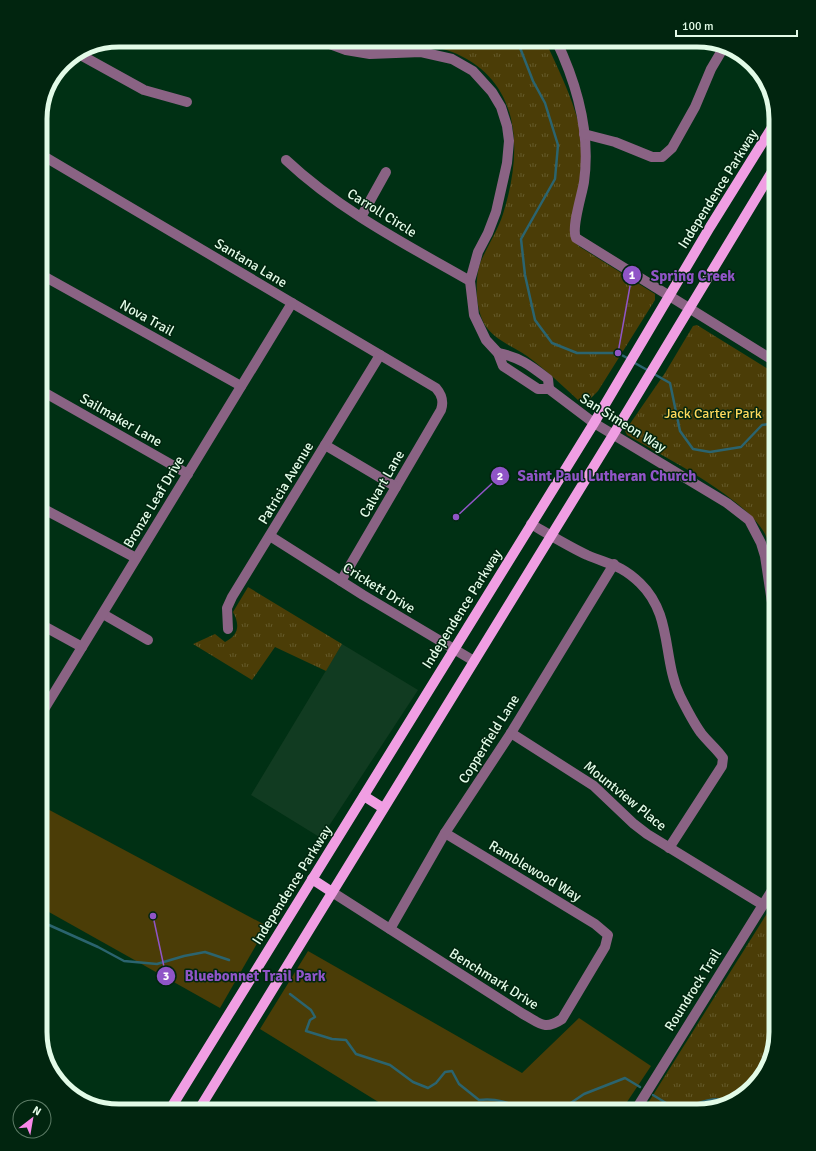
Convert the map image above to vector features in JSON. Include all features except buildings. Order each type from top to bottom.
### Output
[{"type":"main road","name":"Independence Parkway","points":[[173,1104],[594,423],[617,382],[769,132]]},
{"type":"main road","points":[[202,1104],[613,435],[659,356],[769,176]]},
{"type":"main road","points":[[364,796],[384,808]]},
{"type":"main road","points":[[312,879],[332,892]]},
{"type":"street","name":"San Simeon Way","points":[[338,47],[346,50],[370,54],[421,52],[452,59],[473,71],[492,92],[501,107],[507,126],[509,141],[507,163],[496,212],[488,233],[478,252],[470,281],[474,315],[486,340],[498,353],[503,366],[538,389],[549,390],[594,423],[727,503],[748,520],[758,537],[765,556],[769,583]]},
{"type":"street","points":[[559,47],[577,93],[587,160],[574,229],[576,238],[769,358]]},
{"type":"street","points":[[584,134],[615,142],[652,157],[662,157],[672,148],[691,114],[711,69],[721,51]]},
{"type":"street","points":[[83,57],[144,90],[187,102]]},
{"type":"street","name":"Santana Lane","points":[[47,158],[436,388],[443,400]]},
{"type":"street","name":"Carroll Circle","points":[[286,160],[312,184],[361,217],[470,281]]},
{"type":"street","points":[[361,217],[386,172]]},
{"type":"street","name":"Nova Trail","points":[[47,278],[241,386]]},
{"type":"street","name":"Bronze Leaf Drive","points":[[47,704],[292,303]]},
{"type":"street","name":"San Simeon Way","points":[[498,353],[515,356],[532,366],[548,379],[549,390]]},
{"type":"street","name":"Patricia Avenue","points":[[228,629],[227,608],[232,597],[380,355]]},
{"type":"street","name":"Sailmaker Lane","points":[[47,394],[188,474]]},
{"type":"street","name":"Calvart Lane","points":[[341,581],[441,410],[443,400]]},
{"type":"street","points":[[326,445],[396,487]]},
{"type":"street","points":[[47,511],[136,558]]},
{"type":"street","points":[[531,524],[588,556],[614,564],[626,571],[641,584],[657,606],[662,618],[670,660],[679,695],[701,733],[723,758],[722,766],[669,848]]},
{"type":"street","name":"Crickett Drive","points":[[270,536],[341,581],[474,661]]},
{"type":"street","name":"Copperfield Lane","points":[[390,929],[445,833],[511,733],[614,564]]},
{"type":"street","points":[[103,614],[148,640]]},
{"type":"street","points":[[47,628],[82,647]]},
{"type":"street","name":"Mountview Place","points":[[511,733],[594,786],[634,824],[669,848],[717,875],[763,905]]},
{"type":"street","name":"Ramblewood Way","points":[[445,833],[595,924],[608,935]]},
{"type":"street","name":"Benchmark Drive","points":[[332,892],[523,1014],[546,1026],[552,1026],[562,1019],[605,948],[608,935]]},
{"type":"street","name":"Roundrock Trail","points":[[639,1104],[769,895]]},
{"type":"shaded area","points":[[342,644],[418,690],[321,838],[251,795]]},
{"type":"green space","points":[[363,47],[416,47],[384,48]]},
{"type":"green space","points":[[426,47],[548,47],[568,92],[580,131],[581,171],[572,215],[572,240],[580,247],[655,294],[655,300],[598,391],[587,402],[579,401],[534,361],[496,337],[491,333],[483,321],[478,305],[477,277],[481,261],[503,214],[509,191],[513,168],[514,145],[512,123],[506,102],[495,83],[479,67],[457,54],[437,48]]},
{"type":"green space","name":"Jack Carter Park","points":[[697,325],[769,370],[769,545],[765,534],[755,520],[741,506],[703,479],[627,435],[625,431],[665,373],[693,326]]},
{"type":"green space","points":[[248,587],[342,644],[326,671],[275,647],[252,680],[193,644],[215,634],[225,642],[236,633],[237,621],[233,612]]},
{"type":"green space","points":[[47,809],[267,926],[220,1008],[47,911]]},
{"type":"green space","points":[[769,910],[769,1032],[767,1050],[764,1059],[754,1076],[741,1089],[724,1099],[715,1102],[697,1104],[647,1104]]},
{"type":"green space","points":[[308,951],[522,1073],[579,1018],[651,1066],[626,1104],[382,1104],[260,1029]]},
{"type":"waterway","points":[[520,47],[533,81],[545,103],[558,145],[555,179],[521,239],[525,275],[535,320],[552,343],[577,353],[618,353],[629,359]]},
{"type":"waterway","points":[[633,362],[649,371]]},
{"type":"waterway","points":[[654,374],[670,383],[680,431],[693,449],[710,452],[741,447],[762,425],[769,424]]},
{"type":"waterway","points":[[47,924],[98,947],[124,961],[157,964],[184,956],[205,952],[229,960]]},
{"type":"waterway","points":[[290,994],[311,1010],[315,1017],[310,1020],[306,1031],[332,1039],[346,1040],[356,1054],[390,1065],[413,1082],[428,1088],[436,1083],[445,1072],[452,1071],[459,1084],[479,1100],[502,1101],[510,1104]]},
{"type":"waterway","points":[[569,1104],[584,1094],[625,1078],[640,1087]]},
{"type":"waterway","points":[[653,1095],[668,1104]]},
{"type":"waterway","points":[[698,1104],[707,1100],[722,1100]]},
{"type":"place","name":"Spring Creek","points":[[618,353]]},
{"type":"place","name":"Saint Paul Lutheran Church","points":[[456,517]]},
{"type":"place","name":"Bluebonnet Trail Park","points":[[153,916]]}]
